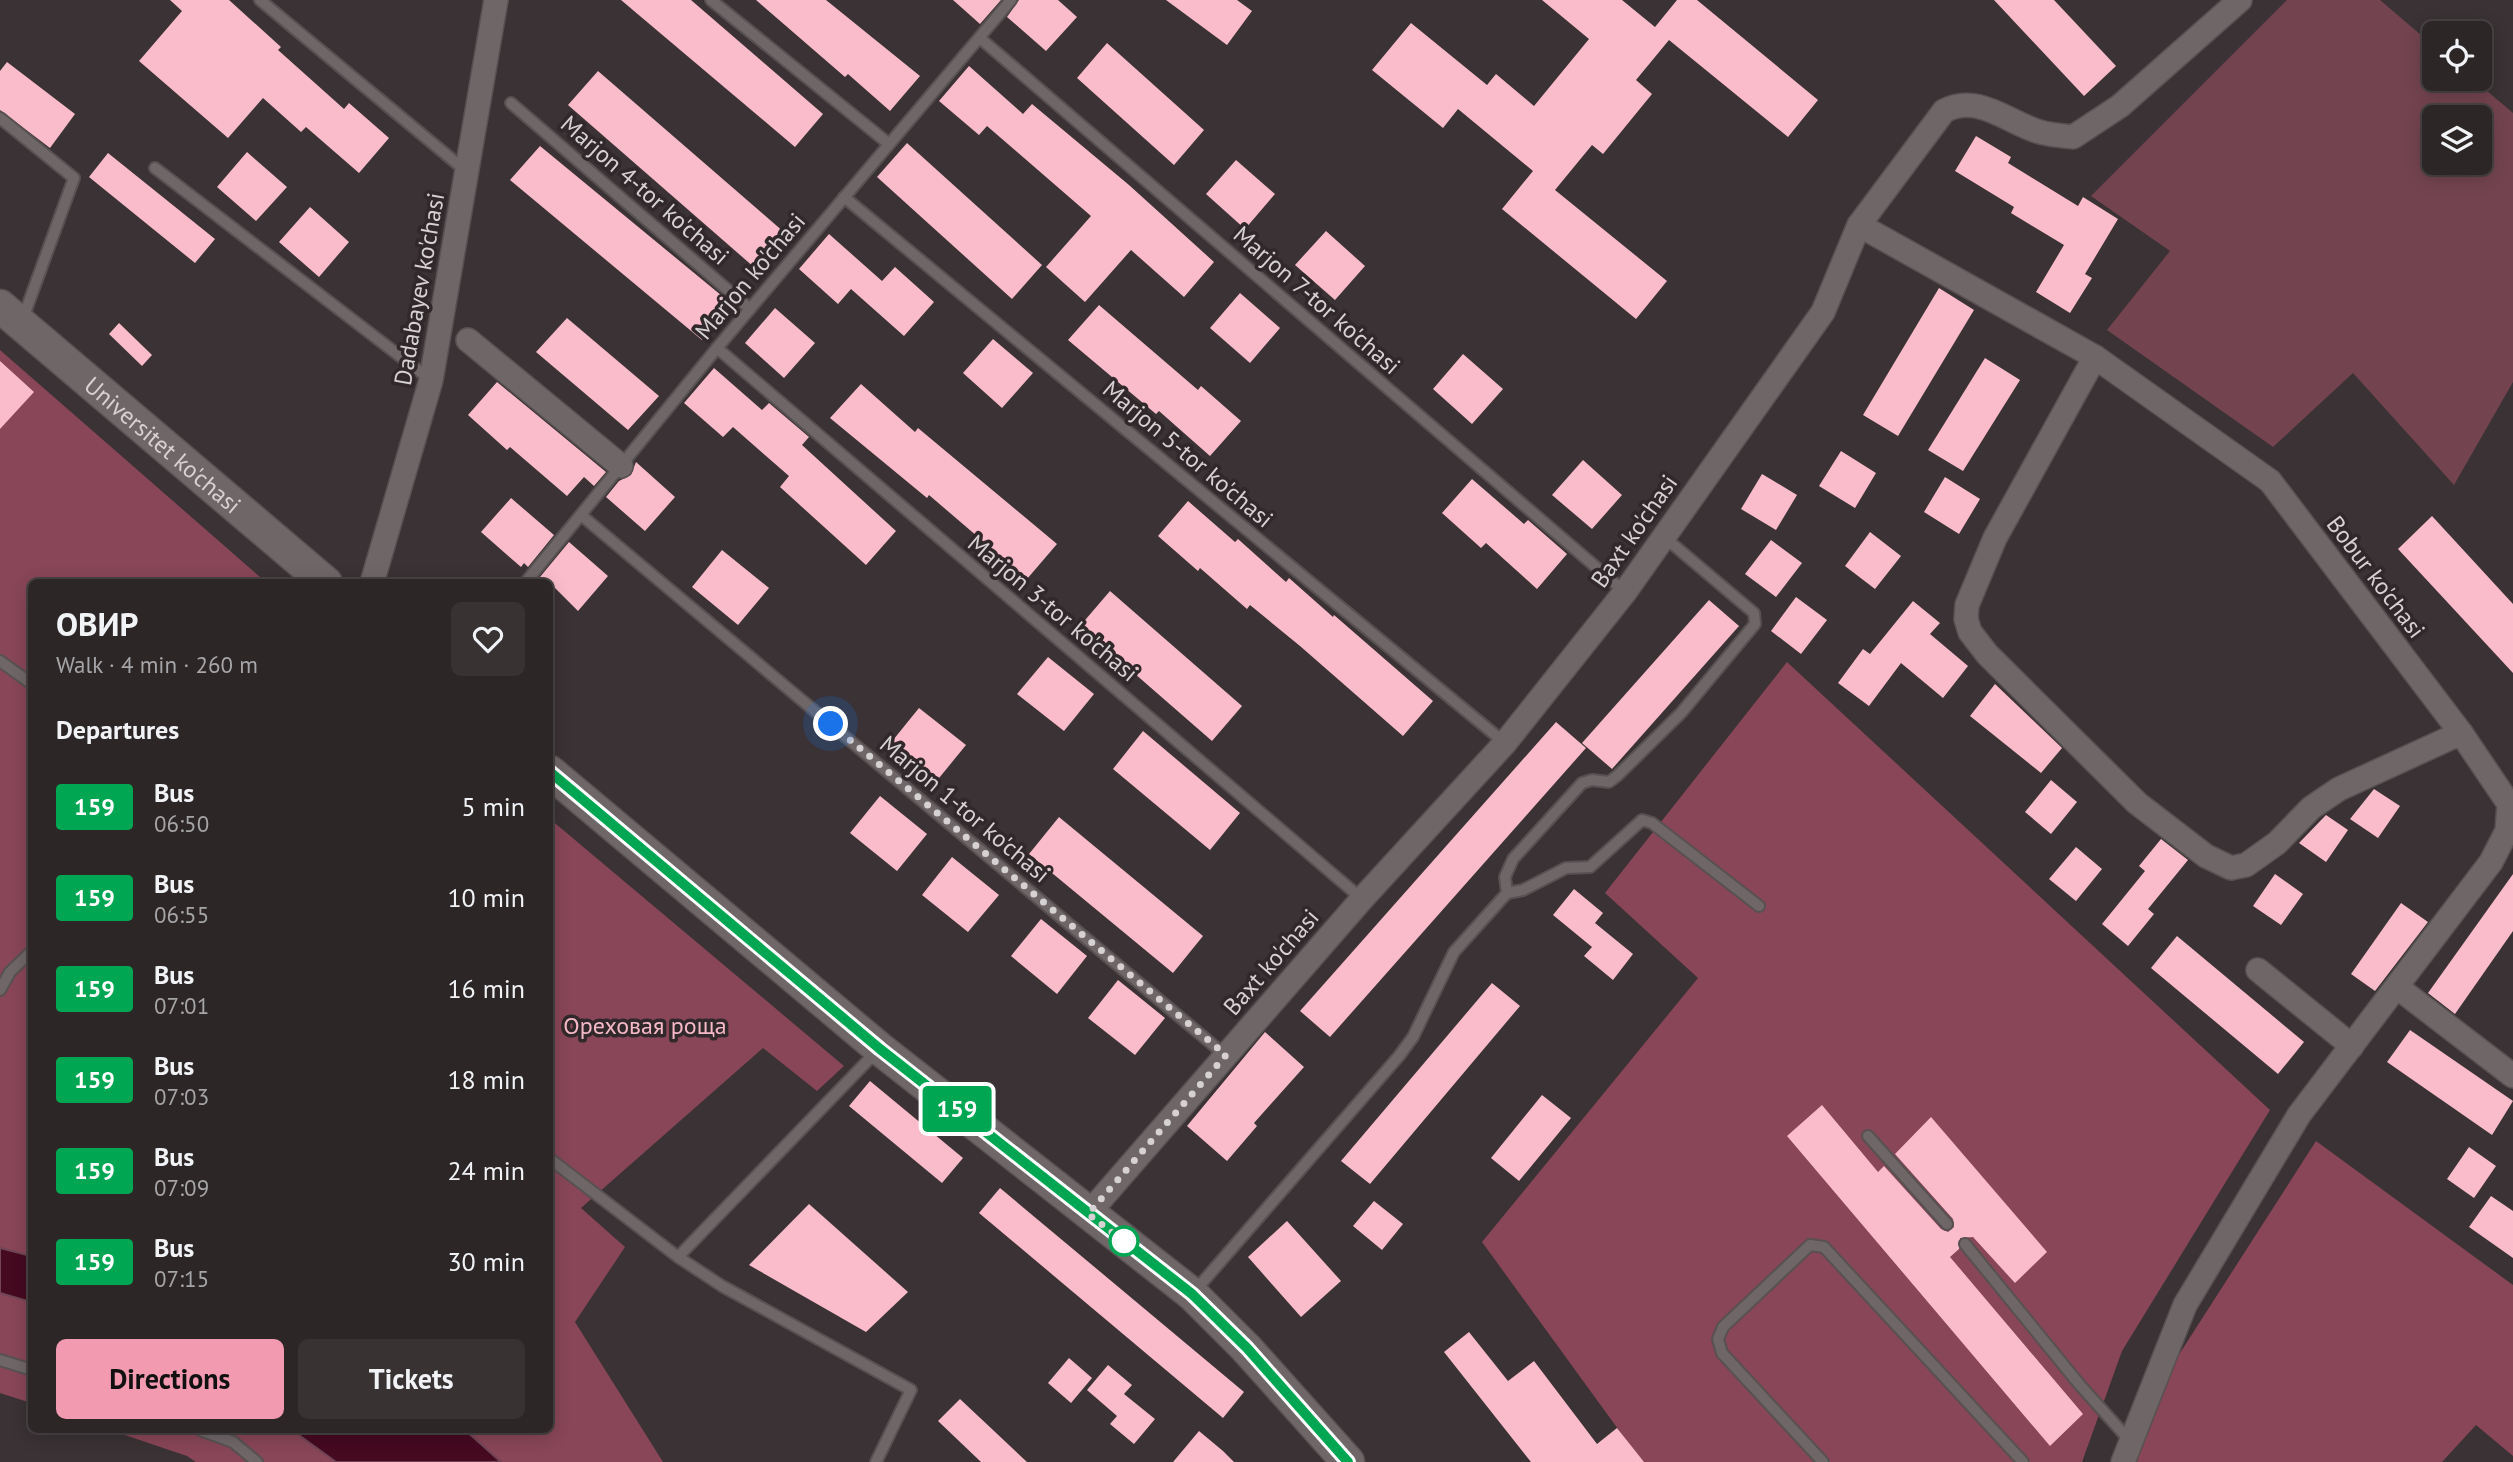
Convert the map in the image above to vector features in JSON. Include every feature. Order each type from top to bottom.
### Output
[{"type":"main road","name":"Universitet ko'chasi","points":[[11,315],[321,579]]},
{"type":"main road","points":[[553,775],[880,1049],[1192,1294],[1247,1348],[1348,1462]]},
{"type":"street","name":"Dadabayev ko'chasi","points":[[373,579],[431,380],[496,0]]},
{"type":"street","name":"Baxt ko'chasi","points":[[1088,1214],[1362,899],[1505,743],[1625,592],[1823,312],[1859,225],[1944,111],[1955,106],[1978,106],[2036,131],[2073,137],[2120,106],[2240,0]]},
{"type":"street","name":"Bobur ko'chasi","points":[[1859,225],[2095,357],[2270,481],[2461,733],[2510,804],[2507,831],[2491,862],[2300,1115],[2185,1305],[2127,1452]]},
{"type":"street","points":[[468,340],[621,466]]},
{"type":"street","points":[[2095,357],[1995,538],[1967,605],[1966,619],[1970,632],[1987,654],[2137,803],[2206,856],[2231,868],[2246,865],[2311,808],[2339,789],[2461,733]]},
{"type":"street","points":[[2258,970],[2352,1046]]},
{"type":"street","points":[[2397,987],[2513,1076]]},
{"type":"lane","points":[[260,0],[466,171]]},
{"type":"lane","points":[[711,0],[889,144]]},
{"type":"lane","name":"Marjon ko'chasi","points":[[528,579],[717,348],[982,38],[1011,0]]},
{"type":"lane","name":"Marjon 7-tor ko'chasi","points":[[982,38],[1625,592]]},
{"type":"lane","name":"Marjon 4-tor ko'chasi","points":[[511,103],[750,309]]},
{"type":"lane","points":[[0,118],[74,178],[11,315]]},
{"type":"lane","points":[[155,168],[431,380]]},
{"type":"lane","name":"Marjon 5-tor ko'chasi","points":[[844,197],[1505,743]]},
{"type":"lane","name":"Marjon 3-tor ko'chasi","points":[[717,348],[1362,899]]},
{"type":"lane","name":"Marjon 1-tor ko'chasi","points":[[581,515],[1226,1055]]},
{"type":"lane","points":[[1507,893],[1505,877],[1513,859],[1582,783],[1609,782],[1616,776],[1681,713],[1755,624],[1754,614],[1663,536]]},
{"type":"lane","points":[[0,661],[28,681]]},
{"type":"lane","points":[[1192,1294],[1399,1056],[1413,1037],[1454,952],[1507,893],[1523,890],[1566,868],[1590,867],[1642,820],[1652,824],[1759,906]]},
{"type":"lane","points":[[0,990],[10,972],[28,955]]},
{"type":"lane","points":[[678,1257],[880,1049]]},
{"type":"lane","points":[[1868,1136],[1947,1224]]},
{"type":"lane","points":[[553,1161],[678,1257],[722,1286],[911,1390],[876,1462]]},
{"type":"lane","points":[[1823,1462],[1722,1353],[1718,1339],[1723,1327],[1810,1245],[1818,1243],[1825,1247],[2023,1462]]},
{"type":"lane","points":[[1965,1244],[2079,1384],[2127,1452]]},
{"type":"lane","points":[[0,1360],[28,1369]]},
{"type":"lane","points":[[208,1433],[233,1442],[257,1462]]},
{"type":"shaded area","points":[[2287,0],[2380,0],[2422,36],[2422,91],[2487,91],[2513,113],[2513,382],[2454,485],[2353,373],[2273,447],[2107,330],[2170,251],[2091,196]]},
{"type":"shaded area","points":[[0,1248],[28,1255],[28,1301],[0,1293]]},
{"type":"shaded area","points":[[296,1433],[468,1433],[501,1462],[336,1462]]},
{"type":"green space","points":[[0,350],[262,579],[28,579],[28,1402],[0,1393]]},
{"type":"green space","points":[[1787,662],[2270,1110],[2122,1351],[2082,1462],[1642,1462],[1482,1242],[1698,978],[1605,893]]},
{"type":"green space","name":"Ореховая роща","points":[[553,822],[844,1066],[817,1091],[763,1048],[581,1208],[625,1247],[575,1322],[663,1462],[196,1462],[187,1456],[119,1433],[553,1433]]},
{"type":"green space","points":[[2316,1141],[2513,1285],[2513,1456],[2476,1425],[2442,1462],[2137,1462],[2153,1395]]},
{"type":"building","points":[[170,0],[229,0],[281,47],[278,50],[344,109],[349,103],[389,138],[359,173],[306,127],[301,132],[263,98],[228,138],[139,61],[182,11]]},
{"type":"building","points":[[621,0],[691,0],[823,114],[795,147]]},
{"type":"building","points":[[756,0],[826,0],[920,76],[890,111],[848,74],[845,77]]},
{"type":"building","points":[[953,0],[1001,0],[980,24]]},
{"type":"building","points":[[1019,0],[1058,0],[1077,17],[1046,51],[1007,17]]},
{"type":"building","points":[[1166,0],[1237,0],[1252,11],[1227,45]]},
{"type":"building","points":[[1542,0],[1622,0],[1655,27],[1677,0],[1697,0],[1818,100],[1788,137],[1669,40],[1636,80],[1652,94],[1603,154],[1592,145],[1555,190],[1667,281],[1636,319],[1502,209],[1533,171],[1458,109],[1443,128],[1372,70],[1411,23],[1487,85],[1496,74],[1534,106],[1589,39]]},
{"type":"building","points":[[1994,0],[2054,0],[2116,66],[2084,96]]},
{"type":"building","points":[[1107,43],[1204,130],[1174,165],[1077,78]]},
{"type":"building","points":[[7,62],[75,114],[50,148],[0,110],[0,71]]},
{"type":"building","points":[[969,66],[1023,114],[1032,104],[1129,185],[1214,262],[1184,297],[1131,250],[1085,302],[1046,267],[1091,216],[987,126],[979,135],[939,101]]},
{"type":"building","points":[[598,71],[785,233],[755,268],[568,105]]},
{"type":"building","points":[[1976,136],[2011,157],[2008,163],[2078,206],[2083,197],[2118,219],[2085,274],[2092,278],[2070,313],[2036,292],[2064,245],[2011,213],[2014,207],[1955,171]]},
{"type":"building","points":[[907,143],[1042,265],[1012,299],[877,177]]},
{"type":"building","points":[[540,146],[733,305],[702,340],[510,180]]},
{"type":"building","points":[[247,152],[287,187],[256,221],[217,187]]},
{"type":"building","points":[[108,153],[215,239],[195,263],[89,177]]},
{"type":"building","points":[[1236,160],[1275,194],[1245,229],[1206,194]]},
{"type":"building","points":[[310,207],[349,242],[319,277],[279,242]]},
{"type":"building","points":[[1326,231],[1365,266],[1335,300],[1295,265]]},
{"type":"building","points":[[829,234],[882,281],[895,267],[934,302],[904,336],[851,289],[838,304],[799,269]]},
{"type":"building","points":[[1939,288],[1974,310],[1898,436],[1863,415]]},
{"type":"building","points":[[1240,293],[1280,328],[1250,363],[1210,328]]},
{"type":"building","points":[[1099,305],[1198,390],[1201,386],[1241,421],[1210,456],[1159,411],[1156,414],[1068,340]]},
{"type":"building","points":[[775,308],[815,343],[784,378],[745,343]]},
{"type":"building","points":[[567,318],[659,396],[628,430],[536,352]]},
{"type":"building","points":[[119,323],[152,355],[142,366],[109,334]]},
{"type":"building","points":[[993,339],[1033,373],[1002,408],[963,373]]},
{"type":"building","points":[[1463,354],[1503,389],[1472,424],[1433,389]]},
{"type":"building","points":[[1985,358],[2020,380],[1963,471],[1928,450]]},
{"type":"building","points":[[0,361],[34,392],[0,429]]},
{"type":"building","points":[[714,368],[762,410],[769,403],[809,437],[802,445],[896,531],[866,565],[780,487],[789,476],[733,427],[723,437],[684,403]]},
{"type":"building","points":[[497,382],[606,472],[594,486],[584,477],[567,496],[510,447],[507,450],[468,415]]},
{"type":"building","points":[[861,384],[915,432],[918,428],[1057,544],[1027,579],[929,495],[927,498],[830,418]]},
{"type":"building","points":[[1841,451],[1876,473],[1855,508],[1819,486]]},
{"type":"building","points":[[1583,460],[1622,495],[1592,529],[1552,495]]},
{"type":"building","points":[[636,462],[675,497],[645,531],[606,497],[619,481],[631,475]]},
{"type":"building","points":[[1762,474],[1797,495],[1776,530],[1741,509]]},
{"type":"building","points":[[1945,477],[1980,499],[1959,534],[1924,512]]},
{"type":"building","points":[[1472,479],[1524,524],[1528,520],[1567,554],[1537,589],[1486,543],[1481,548],[1442,513]]},
{"type":"building","points":[[511,498],[554,535],[528,567],[524,563],[521,567],[481,532]]},
{"type":"building","points":[[1188,501],[1235,542],[1238,539],[1286,582],[1289,578],[1433,701],[1403,736],[1250,605],[1247,609],[1158,536]]},
{"type":"building","points":[[2432,516],[2513,604],[2513,673],[2398,549]]},
{"type":"building","points":[[1870,532],[1901,556],[1875,589],[1845,566]]},
{"type":"building","points":[[1771,540],[1802,563],[1776,597],[1745,574]]},
{"type":"building","points":[[569,542],[608,576],[578,611],[553,586],[553,579],[540,577]]},
{"type":"building","points":[[722,550],[769,588],[738,625],[692,587]]},
{"type":"building","points":[[1110,591],[1242,706],[1212,741],[1080,626]]},
{"type":"building","points":[[1796,597],[1827,620],[1801,654],[1771,631]]},
{"type":"building","points":[[1709,600],[1739,626],[1612,769],[1582,743]]},
{"type":"building","points":[[1913,601],[1940,623],[1930,634],[1968,666],[1943,698],[1901,663],[1869,706],[1838,683],[1863,649],[1870,654]]},
{"type":"building","points":[[1048,657],[1094,694],[1064,731],[1017,694]]},
{"type":"building","points":[[1995,684],[2062,748],[2041,773],[1970,716]]},
{"type":"building","points":[[919,708],[966,745],[935,783],[889,745]]},
{"type":"building","points":[[1556,722],[1586,748],[1330,1037],[1300,1011]]},
{"type":"building","points":[[1143,731],[1240,813],[1210,850],[1113,769]]},
{"type":"building","points":[[2051,780],[2077,802],[2051,834],[2025,812]]},
{"type":"building","points":[[2374,789],[2400,806],[2378,838],[2350,819]]},
{"type":"building","points":[[880,796],[927,834],[897,871],[850,833]]},
{"type":"building","points":[[2326,815],[2348,830],[2326,862],[2299,843]]},
{"type":"building","points":[[1059,817],[1203,936],[1173,973],[1029,854]]},
{"type":"building","points":[[2161,839],[2188,860],[2148,909],[2154,914],[2128,946],[2102,924],[2145,871],[2139,866]]},
{"type":"building","points":[[2076,847],[2102,869],[2076,901],[2049,879]]},
{"type":"building","points":[[952,857],[999,895],[968,932],[922,895]]},
{"type":"building","points":[[2275,874],[2303,894],[2281,925],[2253,906]]},
{"type":"building","points":[[2513,874],[2513,931],[2455,1014],[2428,993]]},
{"type":"building","points":[[1574,889],[1603,913],[1595,923],[1633,954],[1613,980],[1584,956],[1592,947],[1553,915]]},
{"type":"building","points":[[2401,903],[2428,922],[2375,991],[2351,974]]},
{"type":"building","points":[[1041,919],[1087,956],[1057,994],[1011,956]]},
{"type":"building","points":[[2177,936],[2304,1042],[2278,1074],[2151,968]]},
{"type":"building","points":[[1118,980],[1165,1018],[1135,1055],[1088,1018]]},
{"type":"building","points":[[1492,983],[1520,1006],[1370,1184],[1341,1161]]},
{"type":"building","points":[[2410,1030],[2513,1101],[2492,1135],[2387,1062]]},
{"type":"building","points":[[1265,1032],[1304,1067],[1254,1123],[1257,1126],[1227,1161],[1187,1126]]},
{"type":"building","points":[[870,1081],[963,1158],[942,1183],[849,1106]]},
{"type":"building","points":[[1542,1095],[1571,1118],[1519,1181],[1491,1158]]},
{"type":"building","points":[[1822,1105],[1878,1172],[1884,1166],[1941,1229],[1948,1232],[1954,1227],[1953,1219],[1895,1154],[1931,1117],[2047,1252],[2015,1283],[1973,1237],[1960,1238],[1959,1249],[1950,1257],[2083,1414],[2050,1446],[1787,1136]]},
{"type":"building","points":[[2469,1147],[2496,1166],[2474,1198],[2447,1179]]},
{"type":"building","points":[[1000,1188],[1244,1392],[1223,1418],[979,1213]]},
{"type":"building","points":[[2491,1196],[2513,1211],[2513,1258],[2469,1227]]},
{"type":"building","points":[[1374,1201],[1403,1224],[1382,1250],[1353,1226]]},
{"type":"building","points":[[809,1204],[908,1292],[866,1332],[749,1265]]},
{"type":"building","points":[[1287,1221],[1341,1281],[1301,1317],[1248,1257]]},
{"type":"building","points":[[1469,1332],[1508,1381],[1534,1361],[1597,1444],[1617,1428],[1644,1462],[1531,1462],[1444,1352]]},
{"type":"building","points":[[1069,1358],[1092,1378],[1071,1403],[1048,1383]]},
{"type":"building","points":[[1108,1365],[1132,1385],[1124,1394],[1155,1419],[1134,1444],[1110,1424],[1117,1416],[1087,1390]]},
{"type":"building","points":[[960,1399],[1027,1462],[981,1462],[938,1421]]},
{"type":"building","points":[[1199,1431],[1223,1451],[1234,1462],[1173,1462]]},
{"type":"bus line","name":"159","points":[[553,775],[880,1049],[1192,1294],[1247,1348],[1348,1462]]},
{"type":"route","points":[[831,724],[1226,1055],[1088,1214],[1130,1246],[1124,1241]]}]
